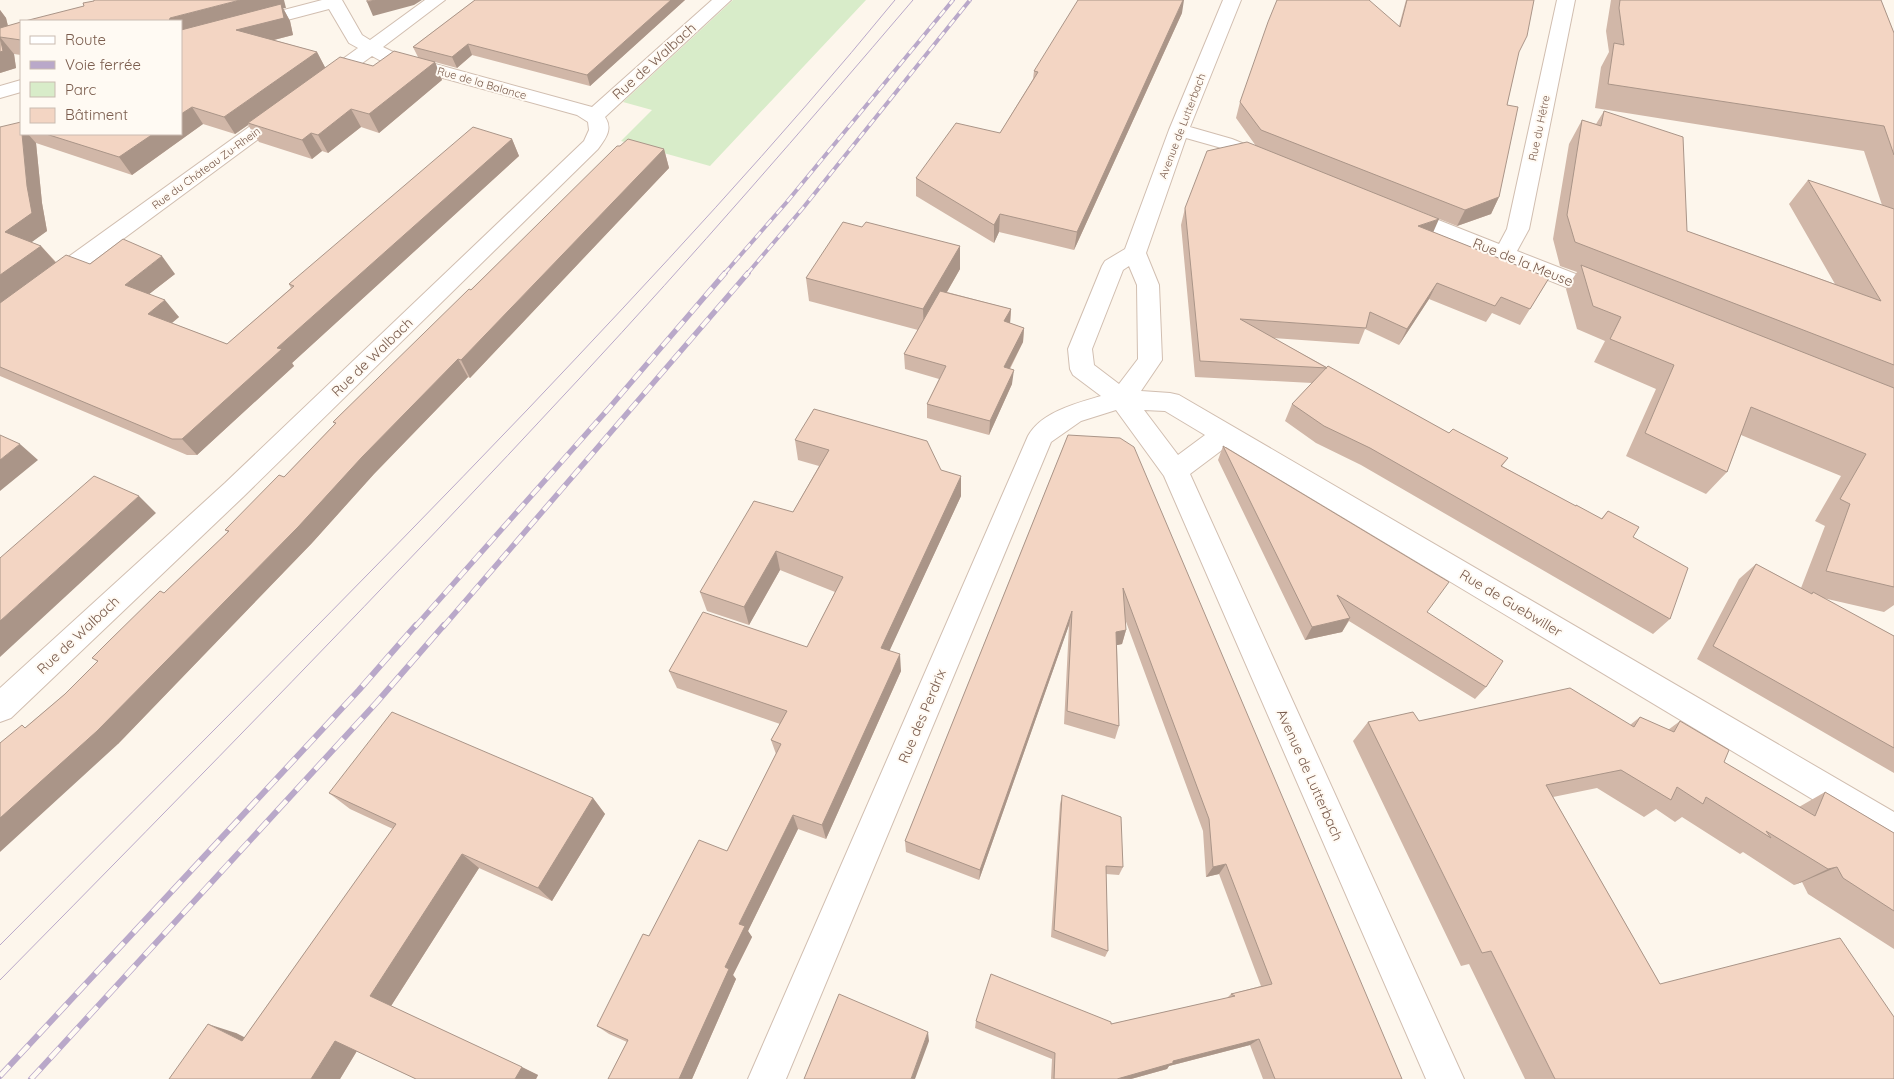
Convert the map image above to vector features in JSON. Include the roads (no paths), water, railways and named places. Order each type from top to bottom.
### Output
[{"type":"street","name":"Rue du Château Zu-Rhein","points":[[0,318],[436,0]]},
{"type":"street","name":"Rue de Walbach","points":[[0,708],[234,490],[591,145],[599,134],[600,127],[599,121],[594,116],[722,0]]},
{"type":"street","name":"Avenue de Lutterbach","points":[[1232,0],[1179,130],[1135,253],[1113,266],[1080,350],[1082,369],[1122,399],[1175,472],[1445,1079]]},
{"type":"street","name":"Rue du Hêtre","points":[[1505,254],[1518,229],[1566,0]]},
{"type":"street","name":"Rue de la Balance","points":[[334,1],[355,39],[388,57],[594,116]]},
{"type":"street","points":[[182,44],[334,1]]},
{"type":"street","points":[[0,92],[20,86]]},
{"type":"street","points":[[1179,130],[1225,143],[1288,168]]},
{"type":"street","name":"Rue de la Meuse","points":[[1378,204],[1625,302]]},
{"type":"street","points":[[1122,399],[1150,360],[1148,285],[1135,253]]},
{"type":"street","name":"Rue de Guebwiller","points":[[1122,399],[1170,402],[1894,830]]},
{"type":"street","name":"Rue des Perdrix","points":[[767,1079],[1041,436],[1072,414],[1122,399]]},
{"type":"street","points":[[1175,472],[1225,434]]},
{"type":"tram line","points":[[0,945],[332,611],[528,409],[761,157],[895,0]]},
{"type":"tram line","points":[[0,980],[364,607],[579,379],[748,191],[913,0]]},
{"type":"railway","points":[[724,274],[786,203],[953,0]]},
{"type":"railway","points":[[747,274],[803,208],[970,0]]},
{"type":"railway","points":[[415,627],[610,407],[725,273]]},
{"type":"railway","points":[[443,627],[748,273]]},
{"type":"railway","points":[[0,1076],[359,690],[416,625]]},
{"type":"railway","points":[[31,1079],[377,702],[444,625]]}]
